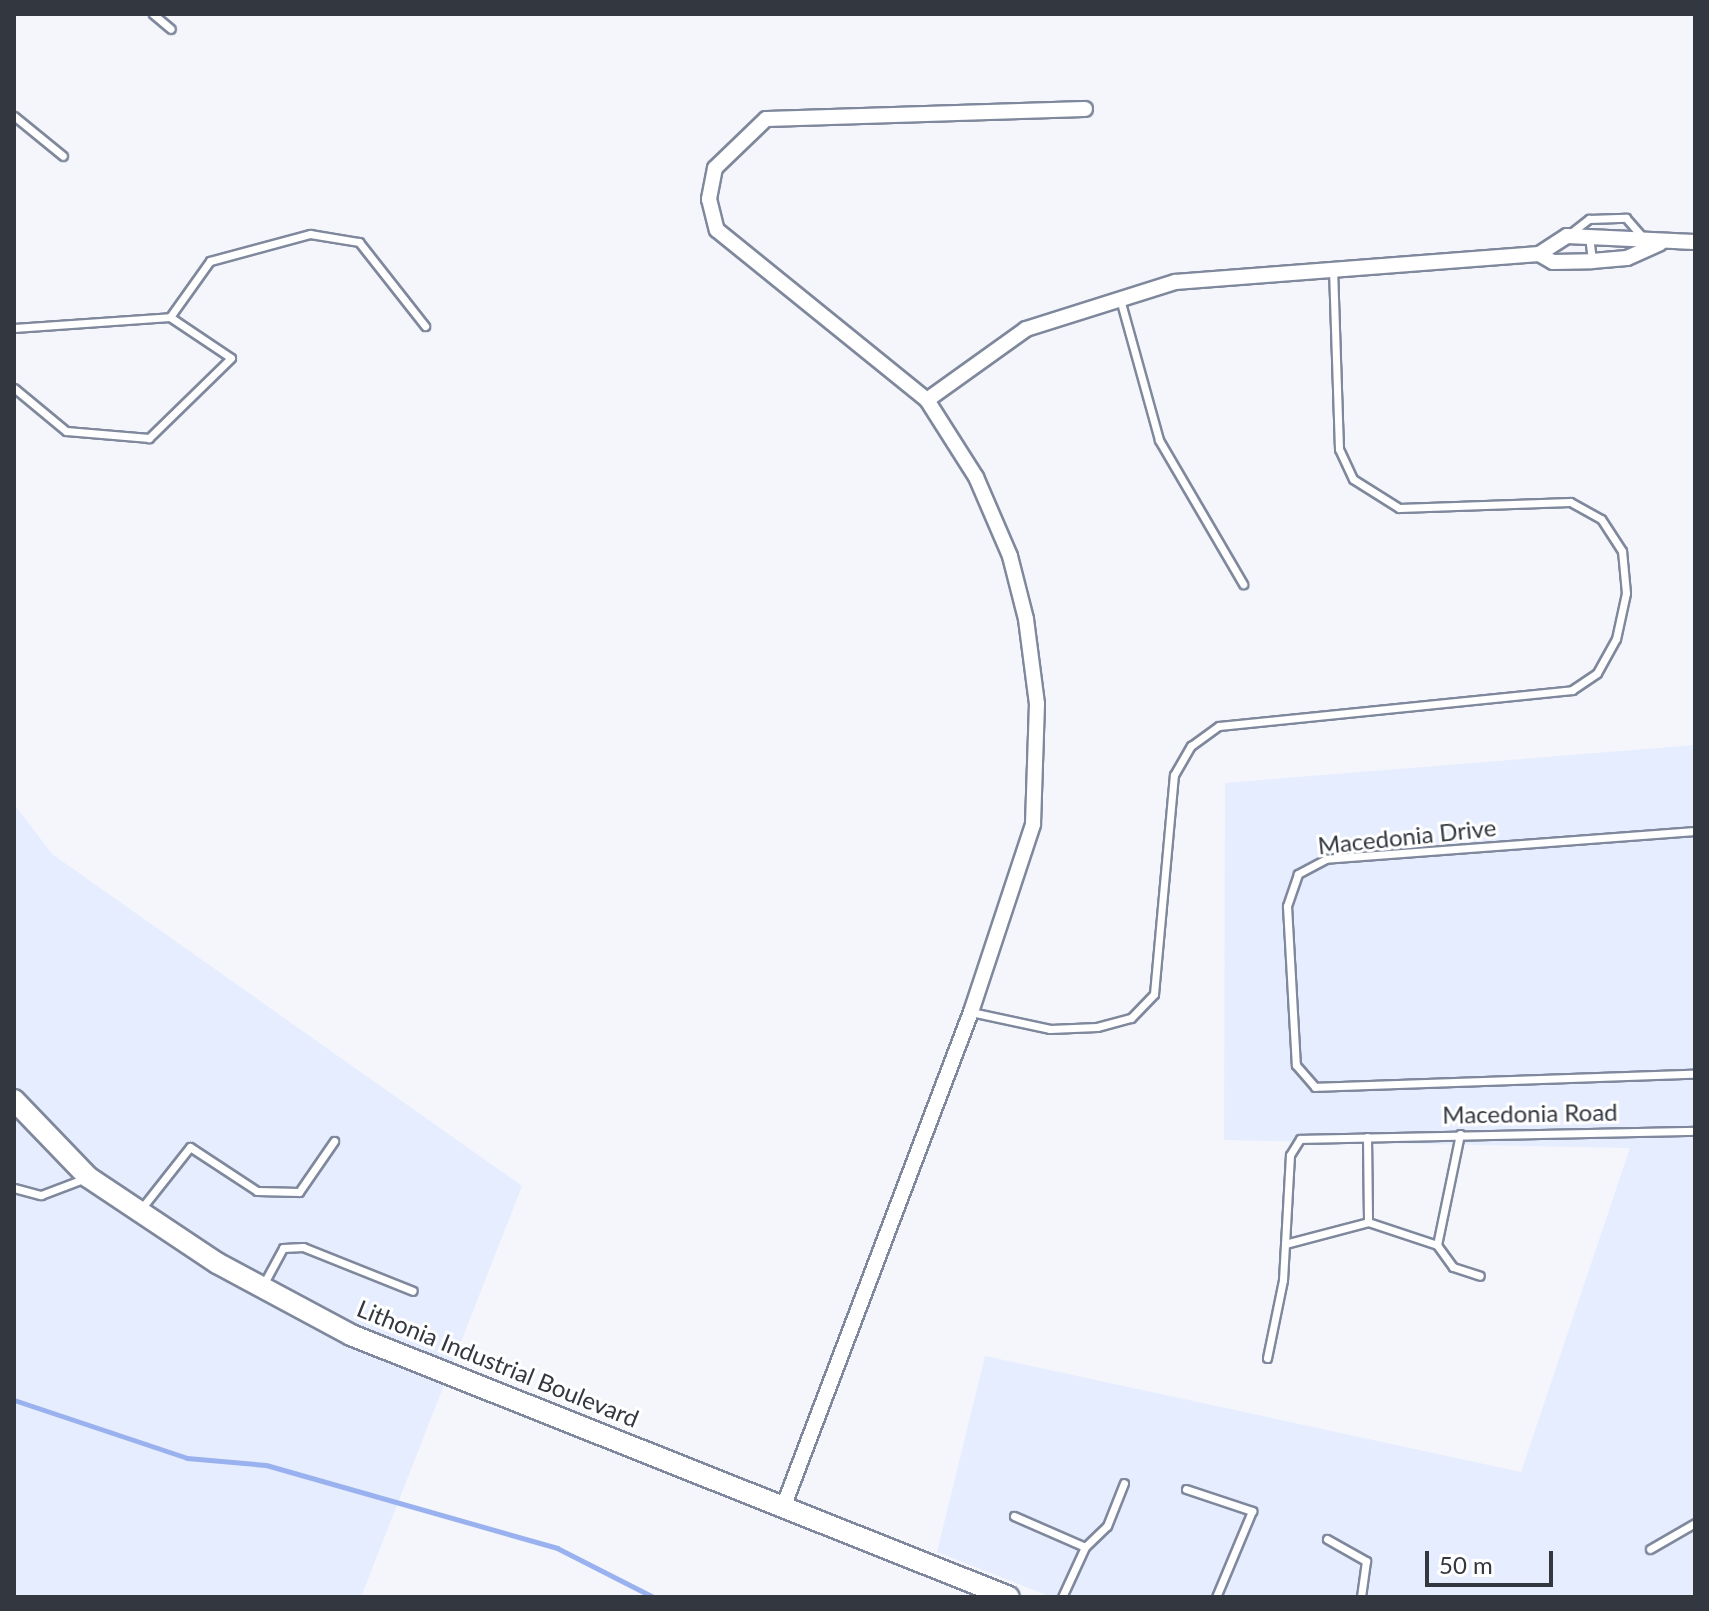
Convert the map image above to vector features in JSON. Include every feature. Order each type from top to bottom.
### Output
[{"type":"main road","name":"Lithonia Industrial Boulevard","points":[[14,1100],[88,1177],[262,1287],[351,1335],[1009,1597]]},
{"type":"street","points":[[784,1505],[971,1012],[1033,824],[1037,704],[1010,556],[976,477],[927,400],[735,251],[717,230],[709,199],[715,168],[766,119],[1085,109]]},
{"type":"street","points":[[927,400],[1026,329],[1119,297],[1175,282],[1539,254],[1567,236],[1641,235],[1660,243]]},
{"type":"street","points":[[1539,254],[1553,262],[1592,261],[1627,258],[1660,243],[1695,242]]},
{"type":"lane","points":[[153,14],[171,29]]},
{"type":"lane","points":[[14,116],[63,156]]},
{"type":"lane","points":[[1567,236],[1589,219],[1626,218],[1641,235]]},
{"type":"lane","points":[[170,317],[210,261],[310,234],[359,242],[425,326]]},
{"type":"lane","points":[[1589,235],[1592,261]]},
{"type":"lane","points":[[971,1012],[1050,1029],[1097,1027],[1131,1018],[1154,994],[1174,775],[1191,746],[1219,726],[1572,690],[1597,673],[1616,639],[1626,593],[1622,551],[1601,519],[1570,502],[1399,508],[1353,479],[1339,449],[1333,270]]},
{"type":"lane","points":[[1119,297],[1159,440],[1243,584]]},
{"type":"lane","points":[[14,328],[170,317],[231,358],[149,438],[66,431],[14,388]]},
{"type":"lane","name":"Macedonia Drive","points":[[1695,831],[1326,859],[1298,874],[1287,906],[1296,1065],[1315,1087],[1695,1074]]},
{"type":"lane","name":"Macedonia Road","points":[[1285,1244],[1292,1146],[1300,1139],[1695,1131]]},
{"type":"lane","points":[[1437,1245],[1460,1134]]},
{"type":"lane","points":[[1367,1137],[1368,1222]]},
{"type":"lane","points":[[141,1209],[190,1147],[257,1191],[299,1192],[334,1141]]},
{"type":"lane","points":[[14,1188],[41,1195],[88,1177]]},
{"type":"lane","points":[[1267,1358],[1285,1244],[1368,1222],[1437,1245],[1453,1267],[1480,1276]]},
{"type":"lane","points":[[262,1287],[283,1248],[303,1247],[413,1291]]},
{"type":"lane","points":[[1062,1597],[1085,1547],[1107,1526],[1124,1483]]},
{"type":"lane","points":[[1186,1489],[1252,1511],[1216,1597]]},
{"type":"lane","points":[[1014,1516],[1085,1547]]},
{"type":"lane","points":[[1650,1549],[1695,1523]]},
{"type":"lane","points":[[1327,1539],[1366,1561],[1361,1597]]},
{"type":"shaded area","points":[[1695,745],[1695,1597],[1052,1597],[937,1552],[985,1356],[1521,1472],[1630,1148],[1224,1140],[1225,783]]},
{"type":"shaded area","points":[[14,804],[52,854],[522,1186],[361,1597],[14,1597]]},
{"type":"waterway","points":[[14,1400],[187,1458],[266,1465],[557,1548],[653,1597]]}]
